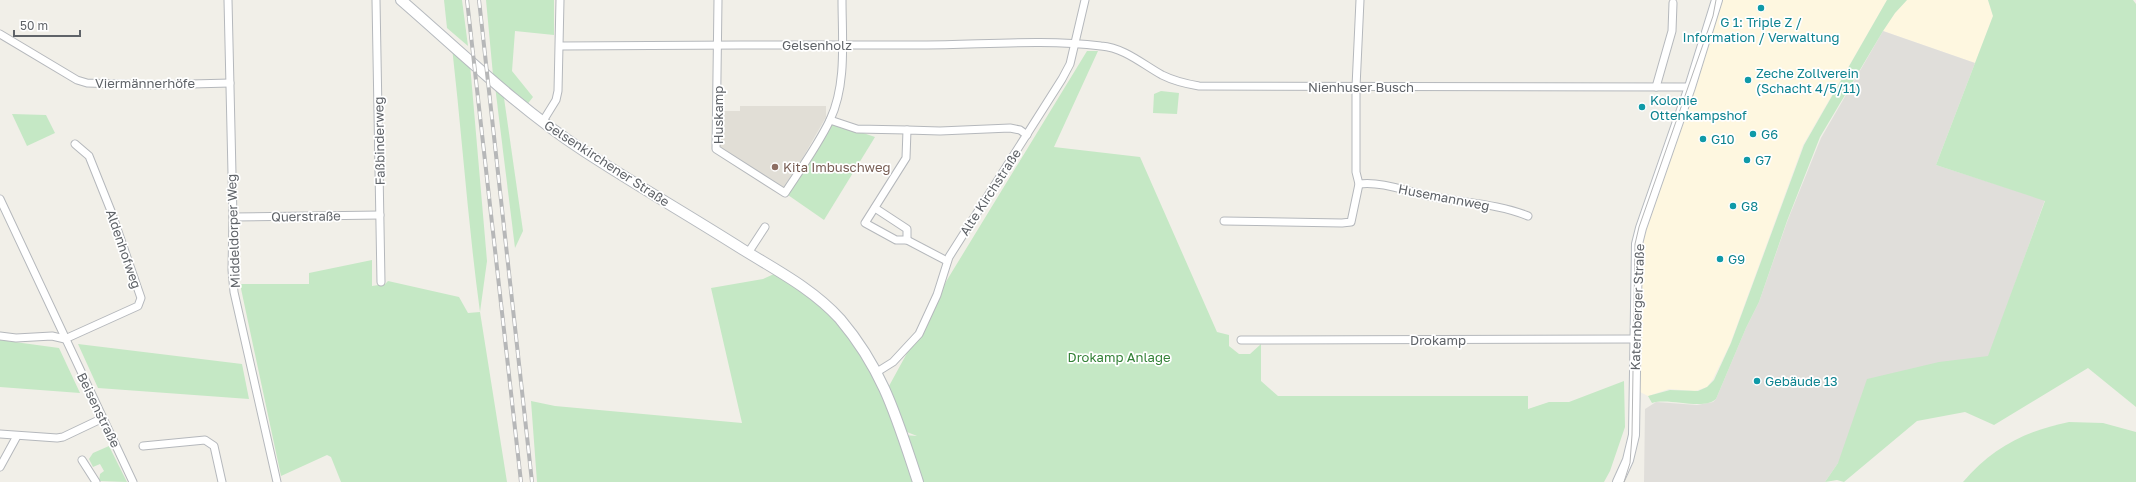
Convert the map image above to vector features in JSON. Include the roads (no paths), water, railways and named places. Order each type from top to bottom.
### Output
[{"type":"street","name":"Middeldorper Weg","points":[[228,0],[233,217],[232,270],[234,292],[277,482]]},
{"type":"street","name":"Faßbinderweg","points":[[376,0],[381,282]]},
{"type":"street","name":"Gelsenkirchener Straße","points":[[401,0],[543,121],[589,154],[789,277],[822,301],[850,332],[877,372],[900,425],[917,479]]},
{"type":"street","points":[[543,121],[556,100],[558,91],[560,0]]},
{"type":"street","name":"Huskamp","points":[[718,0],[716,149],[785,193],[830,120]]},
{"type":"street","points":[[842,0],[842,44],[838,91],[830,120],[857,129],[940,131],[1010,128],[1020,130],[1027,135]]},
{"type":"street","name":"Alte Kirchstraße","points":[[877,372],[893,362],[919,334],[937,295],[947,261],[1062,79],[1070,64],[1085,0]]},
{"type":"street","points":[[1224,221],[1347,223],[1353,218],[1359,184],[1356,172],[1356,87],[1360,0]]},
{"type":"street","name":"Katernberger Straße","points":[[1618,482],[1628,460],[1634,435],[1636,260],[1639,235],[1690,87],[1717,0]]},
{"type":"street","points":[[1656,87],[1672,31],[1673,3]]},
{"type":"street","name":"Viermännerhöfe","points":[[0,34],[77,80],[87,83],[153,85],[230,83]]},
{"type":"street","name":"Gelsenholz","points":[[560,46],[1075,44]]},
{"type":"street","name":"Nienhuser Busch","points":[[1075,44],[1101,46],[1123,51],[1163,75],[1190,84],[1216,87],[1690,87]]},
{"type":"street","points":[[907,130],[906,158],[865,223],[896,240],[907,240],[947,261]]},
{"type":"street","name":"Aldenhofweg","points":[[65,339],[138,306],[141,298],[111,211],[89,156],[75,144]]},
{"type":"street","name":"Husemannweg","points":[[1359,184],[1374,183],[1434,197],[1510,209],[1528,216]]},
{"type":"street","name":"Beisenstraße","points":[[0,199],[132,482]]},
{"type":"street","points":[[875,208],[907,229],[907,240]]},
{"type":"street","name":"Querstraße","points":[[233,217],[380,215]]},
{"type":"street","points":[[748,253],[764,227]]},
{"type":"street","points":[[0,336],[16,338],[52,336],[65,339]]},
{"type":"street","name":"Drokamp","points":[[1241,340],[1635,339]]},
{"type":"street","points":[[0,434],[63,437],[103,418]]},
{"type":"street","points":[[0,467],[17,436]]},
{"type":"street","points":[[143,446],[205,440],[214,446],[222,482]]},
{"type":"street","points":[[82,460],[96,482]]},
{"type":"tram line","points":[[1624,482],[1630,463],[1632,435],[1635,244],[1639,227],[1713,16],[1716,0]]},
{"type":"railway","points":[[467,0],[521,482]]},
{"type":"railway","points":[[479,0],[532,482]]},
{"type":"place","name":"G 1: Triple Z / Information / Verwaltung","points":[[1761,8]]},
{"type":"place","name":"Zeche Zollverein (Schacht 4/5/11)","points":[[1748,80]]},
{"type":"place","name":"Kolonie Ottenkampshof","points":[[1642,107]]},
{"type":"place","name":"G6","points":[[1753,134]]},
{"type":"place","name":"G10","points":[[1703,139]]},
{"type":"place","name":"G7","points":[[1747,160]]},
{"type":"place","name":"Kita Imbuschweg","points":[[775,167]]},
{"type":"place","name":"G8","points":[[1733,206]]},
{"type":"place","name":"G9","points":[[1720,259]]},
{"type":"place","name":"Gebäude 13","points":[[1757,381]]},
{"type":"park label","name":"Drokamp Anlage","points":[[1119,357]]}]
